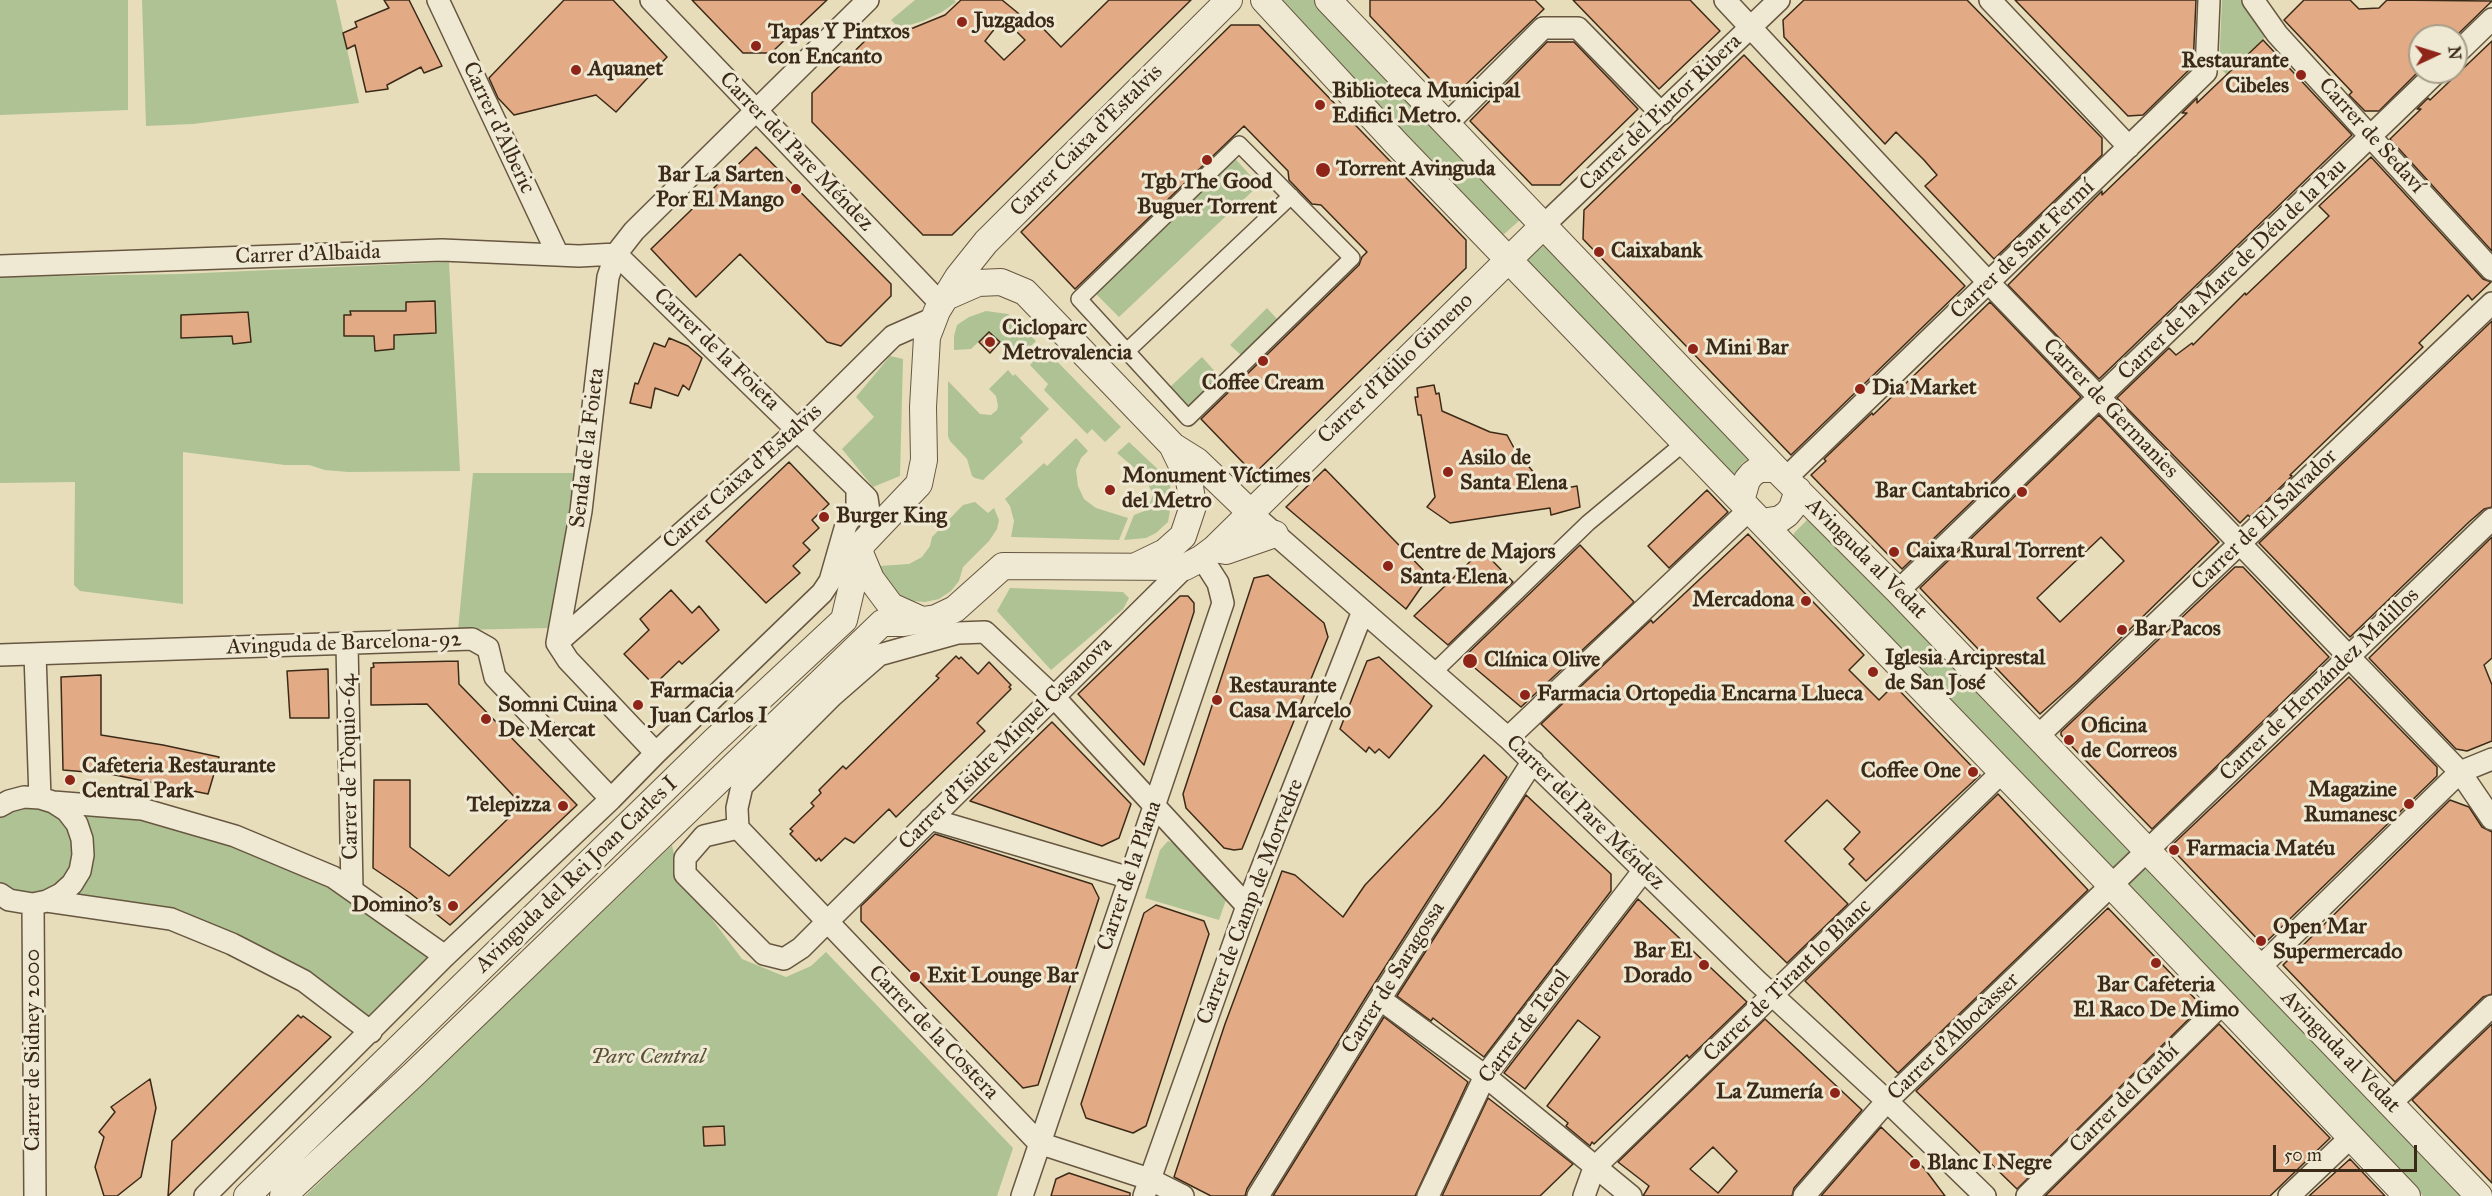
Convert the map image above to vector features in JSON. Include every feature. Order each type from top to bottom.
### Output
[{"type":"street","name":"Carrer d'Alberic","points":[[438,0],[558,255]]},
{"type":"street","name":"Carrer del Pare Méndez","points":[[651,0],[940,307],[978,283],[1001,282],[1025,292],[1172,446],[1197,461],[1250,512],[1508,738],[1984,1196]]},
{"type":"street","name":"Carrer Caixa d'Estalvis","points":[[863,550],[886,517],[903,503],[919,484],[924,460],[923,407],[927,337],[940,307],[986,242],[1229,0]]},
{"type":"street","points":[[1264,0],[1396,143],[2112,886],[2407,1196]]},
{"type":"street","name":"Carrer de Germanies","points":[[1725,0],[1989,283],[2460,772],[2492,819]]},
{"type":"street","name":"Carrer del Pintor Ribera","points":[[1543,226],[1779,0]]},
{"type":"street","points":[[1990,0],[2129,147]]},
{"type":"street","name":"Carrer de Sant Fermí","points":[[1787,479],[2206,72],[2209,0]]},
{"type":"street","name":"Carrer de Sedaví","points":[[2253,0],[2277,34],[2492,270]]},
{"type":"street","name":"Avinguda al Vedat","points":[[1332,1],[1446,125],[2038,736],[2479,1196]]},
{"type":"street","points":[[616,254],[634,231],[862,2]]},
{"type":"street","points":[[2468,42],[2492,19]]},
{"type":"street","points":[[1446,125],[1543,28],[1578,28],[1662,114]]},
{"type":"street","name":"Carrer de la Mare de Déu de la Pau","points":[[1898,591],[2425,84]]},
{"type":"street","points":[[1239,144],[1291,196],[1352,258],[1188,418],[1079,299],[1239,144]]},
{"type":"street","points":[[1127,351],[1291,196]]},
{"type":"street","name":"Carrer d'Idilio Gimeno","points":[[1250,512],[1543,226]]},
{"type":"street","name":"Carrer d'Albaida","points":[[0,266],[442,250],[558,255],[616,254]]},
{"type":"street","name":"Carrer de la Foieta","points":[[616,254],[867,498],[863,550]]},
{"type":"street","name":"Senda de la Foieta","points":[[557,643],[585,484],[608,278],[616,254]]},
{"type":"street","name":"Carrer de El Salvador","points":[[2038,736],[2492,303]]},
{"type":"street","name":"Carrer Caixa d'Estalvis","points":[[557,643],[798,430],[893,336],[940,307]]},
{"type":"street","points":[[1434,672],[1588,523],[1684,443]]},
{"type":"street","name":"Carrer del Pare Méndez","points":[[1131,568],[1165,552],[1183,536],[1193,506],[1189,480],[1172,446]]},
{"type":"street","points":[[1759,469],[1787,479],[1792,508],[1787,514],[1780,519],[1751,511],[1747,480],[1752,474],[1759,469]]},
{"type":"street","name":"Avinguda del Rei Joan Carles I","points":[[830,581],[846,525],[857,508],[857,489]]},
{"type":"street","points":[[1508,738],[1751,511]]},
{"type":"street","points":[[1200,558],[1250,512]]},
{"type":"street","name":"Carrer de Hernández Malillos","points":[[2147,851],[2492,519]]},
{"type":"street","name":"Avinguda del Rei Joan Carles I","points":[[283,1196],[450,1040],[882,623],[936,618],[955,609],[1003,566],[1043,564],[1131,568],[1200,558],[1275,534]]},
{"type":"street","points":[[863,550],[871,579],[891,606],[923,620]]},
{"type":"street","name":"Avinguda del Rei Joan Carles I","points":[[206,1196],[445,956],[611,799],[863,550]]},
{"type":"street","name":"Avinguda del Rei Joan Carles I","points":[[246,1196],[713,742],[844,620],[863,550]]},
{"type":"street","name":"Carrer d'Isidre Miquel Casanova","points":[[827,922],[1054,697],[1200,558]]},
{"type":"street","name":"Carrer de la Plana","points":[[1022,1196],[1223,603],[1218,583],[1200,558]]},
{"type":"street","name":"Avinguda del Rei Joan Carles I","points":[[738,828],[737,808],[742,786],[832,696],[879,655],[898,634],[959,620],[974,603],[979,588]]},
{"type":"street","name":"Carrer de Camp de Morvedre","points":[[1146,1188],[1247,906],[1363,611]]},
{"type":"street","name":"Avinguda del Rei Joan Carles I","points":[[879,655],[958,633],[985,632],[1054,697]]},
{"type":"street","name":"Avinguda de Barcelona-92","points":[[0,655],[472,639],[488,648],[495,677],[611,799]]},
{"type":"street","points":[[557,643],[568,660],[656,753]]},
{"type":"street","name":"Carrer de Tòquio-64","points":[[347,644],[352,889]]},
{"type":"street","points":[[35,654],[47,800]]},
{"type":"street","points":[[1054,697],[1247,906]]},
{"type":"street","points":[[2259,968],[2460,772],[2492,759]]},
{"type":"street","name":"Carrer de Saragossa","points":[[1258,1196],[1380,999],[1533,762]]},
{"type":"street","name":"Carrer de Tirant lo Blanc","points":[[1584,1196],[1594,1168],[2002,772]]},
{"type":"street","points":[[3,803],[24,797],[142,809],[225,833],[333,877],[445,956]]},
{"type":"street","points":[[40,903],[61,894],[72,884],[80,871],[83,855],[82,839],[77,824],[67,811],[47,800]]},
{"type":"street","points":[[930,819],[1130,878]]},
{"type":"street","points":[[738,828],[704,836],[686,858],[685,874],[764,954],[784,958],[801,948],[827,922]]},
{"type":"street","name":"Carrer de la Costera","points":[[738,828],[1039,1143]]},
{"type":"street","points":[[2112,886],[2147,851]]},
{"type":"street","name":"Carrer de Terol","points":[[1428,1196],[1485,1076],[1644,870]]},
{"type":"street","name":"Carrer d'Albocàsser","points":[[1804,1196],[1887,1101],[2112,886]]},
{"type":"street","points":[[3,899],[171,919],[232,944],[304,981],[371,1032]]},
{"type":"street","name":"Carrer de Sidney 2000","points":[[35,1196],[40,903]]},
{"type":"street","points":[[1380,999],[1485,1076],[1594,1168],[1631,1196]]},
{"type":"street","name":"Carrer del Garbí","points":[[2027,1196],[2223,1003]]},
{"type":"street","points":[[2390,1104],[2492,1006]]},
{"type":"street","points":[[2289,1196],[2351,1137]]},
{"type":"street","points":[[1039,1143],[1146,1188],[1183,1196]]},
{"type":"green space","points":[[0,0],[128,0],[128,110],[0,115]]},
{"type":"green space","points":[[142,0],[336,0],[359,103],[193,124],[146,126]]},
{"type":"green space","points":[[915,0],[954,0],[956,2],[923,21],[899,28],[891,20]]},
{"type":"green space","points":[[1274,0],[1315,0],[1521,215],[1520,220],[1503,235]]},
{"type":"green space","points":[[2222,0],[2244,0],[2262,22],[2262,31],[2266,36],[2227,75],[2219,67]]},
{"type":"green space","points":[[1230,153],[1259,185],[1119,317],[1090,288]]},
{"type":"green space","points":[[1546,243],[1751,457],[1742,463],[1735,474],[1732,475],[1527,263],[1529,257]]},
{"type":"green space","points":[[449,262],[460,471],[348,472],[325,470],[309,465],[285,465],[183,452],[183,604],[80,591],[74,585],[75,482],[0,483],[0,277],[180,274]]},
{"type":"green space","points":[[1267,308],[1278,320],[1242,356],[1230,345]]},
{"type":"green space","points":[[986,311],[1008,314],[1036,341],[1019,358],[989,332],[971,349],[954,350],[957,325],[969,317]]},
{"type":"green space","points":[[1045,349],[1121,427],[1105,442],[1092,429],[1087,434],[1044,390],[1048,384],[1030,365]]},
{"type":"green space","points":[[890,356],[903,359],[900,476],[873,487],[842,449],[874,417],[856,397]]},
{"type":"green space","points":[[1202,357],[1220,377],[1189,407],[1170,387]]},
{"type":"green space","points":[[1008,370],[1013,376],[1015,374],[1049,409],[1020,438],[1023,442],[983,480],[975,478],[972,476],[967,459],[948,436],[948,381],[980,414],[991,415],[998,406],[996,396],[989,389]]},
{"type":"green space","points":[[1076,438],[1088,451],[1081,458],[1076,470],[1078,486],[1084,499],[1096,508],[1128,518],[1119,540],[1011,537],[1014,521],[1010,506],[1005,499],[1044,463],[1047,466]]},
{"type":"green space","points":[[1129,442],[1164,475],[1170,485],[1172,499],[1168,522],[1156,533],[1146,538],[1124,540],[1134,515],[1147,510],[1153,495],[1145,477],[1117,453]]},
{"type":"green space","points":[[473,473],[574,473],[564,549],[548,628],[458,630]]},
{"type":"green space","points":[[975,502],[988,513],[994,508],[999,520],[997,529],[989,541],[963,567],[959,581],[951,591],[939,599],[925,602],[900,597],[875,569],[879,566],[909,564],[922,557],[930,546],[932,537],[963,505]]},
{"type":"green space","points":[[1809,518],[1815,518],[2131,851],[2112,870],[1793,540],[1794,533]]},
{"type":"green space","points":[[1010,588],[1123,592],[1129,598],[1123,609],[1051,670],[997,611]]},
{"type":"green space","points":[[0,802],[142,809],[333,877],[443,953],[371,1032],[204,933],[0,901]]},
{"type":"green space","points":[[1168,841],[1177,844],[1226,900],[1219,920],[1145,898],[1160,850]]},
{"type":"green space","name":"Parc Central","points":[[672,845],[679,875],[742,959],[786,977],[811,966],[826,952],[1013,1148],[997,1196],[305,1196]]},
{"type":"green space","points":[[2148,867],[2467,1196],[2423,1196],[2128,889],[2129,884]]},
{"type":"building","points":[[384,0],[409,0],[442,66],[424,73],[421,67],[387,85],[388,89],[366,92],[355,45],[347,49],[343,33],[357,27],[355,22],[389,8]]},
{"type":"building","name":"Aquanet","points":[[564,0],[613,0],[667,57],[616,112],[596,95],[514,115],[498,98],[489,78]]},
{"type":"building","points":[[692,0],[827,0],[771,53],[743,53]]},
{"type":"building","points":[[961,0],[1002,0],[1029,22],[1033,18],[1061,47],[1109,0],[1191,0],[952,235],[923,235],[812,122],[812,93],[874,32],[913,28],[945,15]],"holes":[[[1003,18],[1025,40],[1004,60],[985,41]]]},
{"type":"building","points":[[1370,0],[1535,0],[1544,9],[1450,100],[1370,16]]},
{"type":"building","points":[[1573,0],[1690,0],[1720,31],[1659,89]]},
{"type":"building","points":[[1804,0],[1967,0],[2102,138],[2102,155],[1994,259],[1925,186],[1937,175],[1924,160],[1896,132],[1885,144],[1784,37],[1783,20]]},
{"type":"building","points":[[2015,0],[2196,0],[2193,66],[2143,115],[2128,116]]},
{"type":"building","points":[[2304,0],[2350,0],[2359,9],[2379,8],[2387,0],[2492,1],[2468,24],[2408,24],[2408,82],[2379,111],[2365,111],[2349,95],[2352,92],[2284,20]]},
{"type":"building","points":[[1231,25],[1259,25],[1466,240],[1466,268],[1254,474],[1201,419],[1359,265],[1367,252],[1321,205],[1312,204],[1289,180],[1288,171],[1244,126],[1075,289],[1021,232]]},
{"type":"building","points":[[2263,40],[2352,135],[2099,379],[2008,285],[2102,191],[2102,195],[2187,113],[2182,113],[2197,98],[2197,103]]},
{"type":"building","points":[[2492,41],[2492,251],[2390,139],[2421,109],[2417,109],[2428,98],[2430,100],[2447,84],[2468,84],[2468,64]]},
{"type":"building","points":[[1547,42],[1574,42],[1638,109],[1560,185],[1532,185],[1470,121]]},
{"type":"building","points":[[1744,55],[1965,286],[1791,455],[1583,239],[1584,210]]},
{"type":"building","points":[[756,147],[891,284],[891,296],[841,346],[827,342],[740,254],[696,297],[651,249]]},
{"type":"building","points":[[2371,157],[2483,279],[2491,282],[2472,300],[2468,295],[2419,343],[2423,347],[2290,475],[2292,476],[2250,517],[2248,515],[2240,523],[2117,398],[2169,348],[2176,355],[2192,343],[2193,345],[2245,293],[2246,295],[2329,216],[2319,206]]},
{"type":"building","points":[[435,301],[436,333],[394,335],[394,349],[375,351],[374,336],[344,336],[344,315],[351,315],[350,311],[406,311],[406,302]]},
{"type":"building","points":[[1990,302],[2081,397],[1902,569],[1811,475],[1826,461],[1824,459]]},
{"type":"building","points":[[248,312],[251,342],[233,344],[232,336],[181,338],[181,315]]},
{"type":"building","points":[[2492,321],[2492,507],[2484,509],[2469,522],[2350,637],[2259,543]]},
{"type":"building","name":"Cicloparc Metrovalencia","points":[[989,332],[1000,342],[990,353],[979,342]]},
{"type":"building","points":[[669,338],[688,346],[702,358],[689,390],[683,385],[678,396],[655,388],[651,408],[630,403],[635,383],[638,384],[654,343],[665,347]]},
{"type":"building","name":"Asilo de Santa Elena","points":[[1434,385],[1436,394],[1439,393],[1442,411],[1490,432],[1507,435],[1514,448],[1546,488],[1577,486],[1580,507],[1551,515],[1550,508],[1450,523],[1427,507],[1435,497],[1421,415],[1418,415],[1415,397],[1418,397],[1417,388]]},
{"type":"building","points":[[2099,415],[2219,542],[2077,681],[2040,714],[1920,588]],"holes":[[[2101,537],[2124,561],[2060,622],[2037,598]]]},
{"type":"building","points":[[789,462],[829,504],[812,520],[819,528],[803,543],[810,550],[793,566],[800,573],[766,603],[706,541]]},
{"type":"building","points":[[1325,469],[1429,576],[1406,609],[1286,507]]},
{"type":"building","points":[[1707,490],[1728,512],[1669,568],[1648,546]]},
{"type":"building","points":[[1748,534],[1864,655],[1849,670],[1879,700],[1894,685],[1980,775],[1866,881],[1849,864],[1854,859],[1844,849],[1860,832],[1827,800],[1785,841],[1848,904],[1787,963],[1541,724],[1651,620],[1653,623]]},
{"type":"building","points":[[2492,537],[2492,658],[2484,665],[2492,685],[2492,741],[2467,751],[2456,749],[2369,658]]},
{"type":"building","points":[[1580,545],[1634,602],[1521,707],[1463,658]]},
{"type":"building","points":[[1482,550],[1513,582],[1448,645],[1414,616]]},
{"type":"building","points":[[2235,567],[2243,567],[2329,657],[2152,829],[2061,735],[2061,732]]},
{"type":"building","points":[[1268,575],[1324,623],[1328,637],[1242,849],[1234,850],[1224,848],[1186,808],[1183,794],[1254,578]]},
{"type":"building","points":[[671,590],[692,613],[699,606],[719,630],[682,664],[679,661],[654,685],[624,654],[649,630],[640,619]]},
{"type":"building","points":[[1180,596],[1188,596],[1194,603],[1194,612],[1144,765],[1078,694]]},
{"type":"building","points":[[956,656],[959,659],[961,657],[978,674],[989,662],[1011,685],[1009,687],[1011,689],[977,723],[985,731],[896,817],[889,809],[854,843],[845,838],[821,861],[819,858],[816,861],[790,834],[793,831],[790,829],[814,806],[811,803],[821,793],[819,790],[843,766],[846,769],[939,678],[936,676]]},
{"type":"building","points":[[1379,657],[1432,706],[1389,758],[1379,749],[1375,753],[1369,747],[1366,752],[1340,729],[1367,661]]},
{"type":"building","points":[[458,661],[459,684],[577,805],[450,925],[410,893],[373,868],[374,780],[410,780],[410,847],[449,876],[522,805],[427,704],[371,705],[371,668],[374,667],[373,663]]},
{"type":"building","points":[[328,669],[329,718],[290,718],[287,671]]},
{"type":"building","points":[[101,675],[101,735],[219,757],[208,794],[110,774],[63,770],[61,677]]},
{"type":"building","points":[[2349,677],[2437,767],[2437,776],[2263,945],[2170,847]]},
{"type":"building","points":[[1052,722],[1131,804],[1119,838],[1102,846],[970,801]]},
{"type":"building","points":[[1484,755],[1507,777],[1369,992],[1247,1189],[1245,1196],[1211,1196],[1174,1177],[1225,1024],[1282,871],[1295,875],[1343,917],[1365,885],[1440,807]]},
{"type":"building","points":[[1998,794],[2088,890],[1898,1073],[1805,981]]},
{"type":"building","points":[[1526,795],[1611,874],[1611,891],[1484,1057],[1433,1018],[1431,1021],[1397,996]]},
{"type":"building","points":[[2450,800],[2469,807],[2482,827],[2492,832],[2492,994],[2483,997],[2395,1082],[2283,965]]},
{"type":"building","points":[[935,834],[1092,884],[1099,898],[1038,1085],[1023,1088],[861,921],[861,906]]},
{"type":"building","points":[[1638,899],[1747,1002],[1689,1058],[1687,1055],[1590,1146],[1566,1126],[1568,1123],[1547,1106],[1600,1037],[1578,1020],[1525,1089],[1504,1073]]},
{"type":"building","points":[[1156,905],[1204,921],[1209,934],[1146,1126],[1133,1133],[1086,1118],[1081,1104],[1144,913]]},
{"type":"building","points":[[2108,908],[2202,1006],[2017,1189],[1916,1091]]},
{"type":"building","points":[[298,1015],[301,1018],[303,1016],[331,1037],[168,1196],[172,1141]]},
{"type":"building","points":[[1384,1017],[1468,1082],[1415,1196],[1273,1196]]},
{"type":"building","points":[[1765,1019],[1862,1110],[1794,1188],[1792,1196],[1643,1196],[1649,1186],[1618,1162]],"holes":[[[1713,1147],[1737,1171],[1718,1193],[1690,1169]]]},
{"type":"building","points":[[2219,1024],[2330,1138],[2270,1196],[2045,1196]]},
{"type":"building","points":[[2492,1024],[2492,1183],[2412,1100]]},
{"type":"building","points":[[150,1079],[156,1108],[141,1177],[117,1196],[104,1196],[95,1167],[104,1137],[99,1132],[115,1112],[111,1107]]},
{"type":"building","points":[[1488,1098],[1573,1164],[1540,1196],[1442,1196]]},
{"type":"building","points":[[724,1126],[725,1145],[704,1146],[703,1127]]},
{"type":"building","points":[[1881,1127],[1924,1168],[1945,1196],[1821,1196]]},
{"type":"building","points":[[2350,1159],[2385,1196],[2309,1196]]},
{"type":"building","points":[[1069,1173],[1130,1193],[1130,1196],[1051,1196],[1056,1179]]},
{"type":"place","name":"Juzgados","points":[[962,22]]},
{"type":"place","name":"Tapas Y Pintxos con Encanto","points":[[756,46]]},
{"type":"place","name":"Aquanet","points":[[576,70]]},
{"type":"place","name":"Restaurante Cibeles","points":[[2301,75]]},
{"type":"place","name":"Biblioteca Municipal Edifici Metro.","points":[[1320,105]]},
{"type":"place","name":"Tgb The Good Buguer Torrent","points":[[1207,160]]},
{"type":"place","name":"Torrent Avinguda","points":[[1323,170]]},
{"type":"place","name":"Bar La Sarten Por El Mango","points":[[796,189]]},
{"type":"place","name":"Caixabank","points":[[1599,252]]},
{"type":"place","name":"Cicloparc Metrovalencia","points":[[990,342]]},
{"type":"place","name":"Mini Bar","points":[[1693,349]]},
{"type":"place","name":"Coffee Cream","points":[[1263,361]]},
{"type":"place","name":"Dia Market","points":[[1860,389]]},
{"type":"place","name":"Asilo de Santa Elena","points":[[1448,472]]},
{"type":"place","name":"Monument Víctimes del Metro","points":[[1110,490]]},
{"type":"place","name":"Bar Cantabrico","points":[[2022,492]]},
{"type":"place","name":"Burger King","points":[[824,517]]},
{"type":"place","name":"Caixa Rural Torrent","points":[[1894,552]]},
{"type":"place","name":"Centre de Majors Santa Elena","points":[[1388,566]]},
{"type":"place","name":"Mercadona","points":[[1806,601]]},
{"type":"place","name":"Bar Pacos","points":[[2122,630]]},
{"type":"place","name":"Clínica Olive","points":[[1470,661]]},
{"type":"place","name":"Iglesia Arciprestal de San José","points":[[1873,672]]},
{"type":"place","name":"Farmacia Ortopedia Encarna Llueca","points":[[1525,695]]},
{"type":"place","name":"Restaurante Casa Marcelo","points":[[1217,700]]},
{"type":"place","name":"Farmacia Juan Carlos I","points":[[638,705]]},
{"type":"place","name":"Somni Cuina De Mercat","points":[[486,719]]},
{"type":"place","name":"Oficina de Correos","points":[[2069,740]]},
{"type":"place","name":"Coffee One","points":[[1973,772]]},
{"type":"place","name":"Cafeteria Restaurante Central Park","points":[[70,780]]},
{"type":"place","name":"Magazine Rumanesc","points":[[2409,804]]},
{"type":"place","name":"Telepizza","points":[[563,806]]},
{"type":"place","name":"Farmacia Matéu","points":[[2174,850]]},
{"type":"place","name":"Domino's","points":[[453,906]]},
{"type":"place","name":"Open Mar Supermercado","points":[[2261,941]]},
{"type":"place","name":"Bar Cafeteria El Raco De Mimo","points":[[2156,963]]},
{"type":"place","name":"Bar El Dorado","points":[[1704,965]]},
{"type":"place","name":"Exit Lounge Bar","points":[[915,977]]},
{"type":"place","name":"La Zumería","points":[[1835,1093]]},
{"type":"place","name":"Blanc I Negre","points":[[1915,1164]]}]
